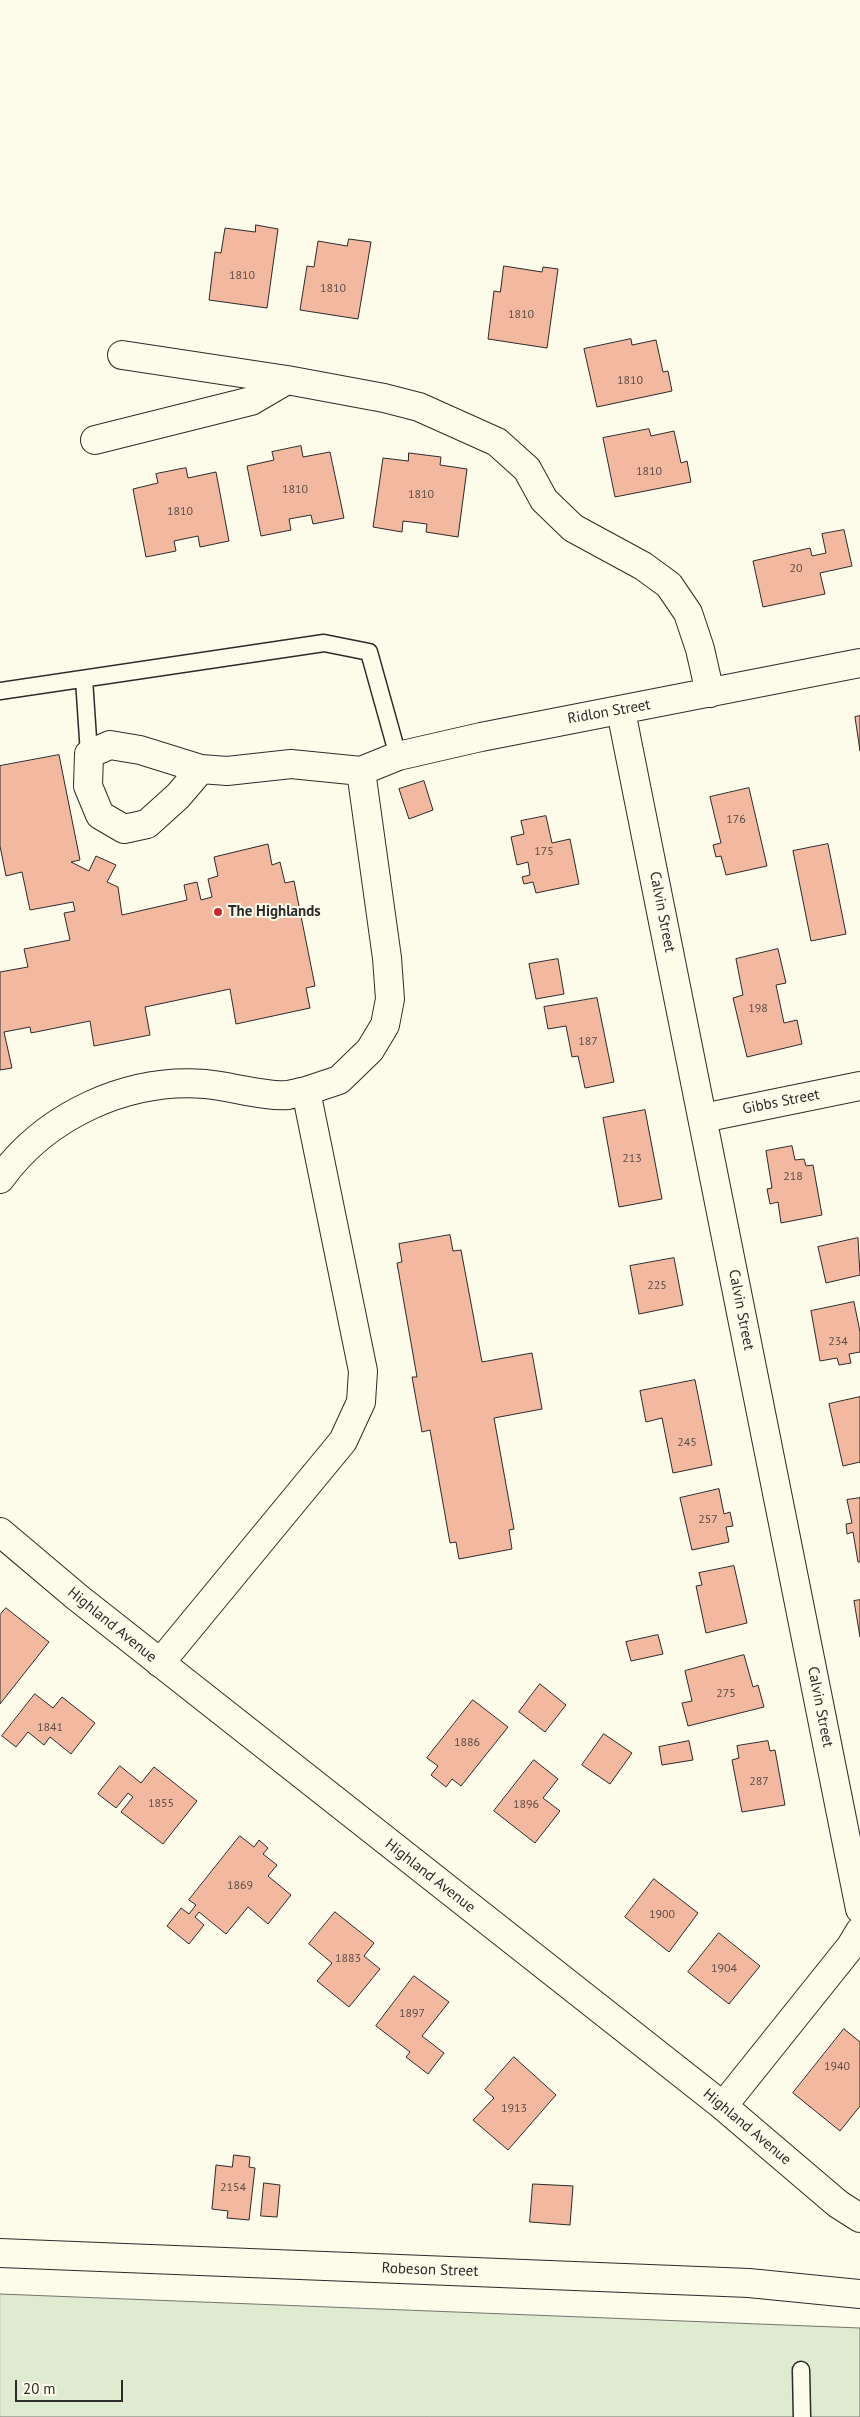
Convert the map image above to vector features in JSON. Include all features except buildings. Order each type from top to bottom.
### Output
[{"type":"street","points":[[122,355],[287,380],[384,398],[419,407],[497,442],[528,469],[544,500],[574,528],[643,566],[669,585],[688,613],[700,649],[710,693]]},
{"type":"street","points":[[96,440],[251,401],[287,380]]},
{"type":"street","name":"Ridlon Street","points":[[361,771],[398,756],[572,718],[621,711],[860,663]]},
{"type":"street","name":"Calvin Street","points":[[621,711],[860,1909]]},
{"type":"street","points":[[4,1168],[55,1125],[106,1097],[145,1088],[203,1084],[287,1095],[339,1080],[365,1056],[385,1025],[390,999],[387,958],[361,771],[291,764],[228,771],[201,769],[140,750],[110,745],[89,754],[88,786],[100,815],[124,829],[147,824],[178,796],[201,769]]},
{"type":"street","name":"Gibbs Street","points":[[703,1118],[860,1086]]},
{"type":"street","points":[[160,1663],[343,1441],[361,1402],[363,1371],[306,1090]]},
{"type":"street","name":"Highland Avenue","points":[[0,1532],[77,1597],[723,2106],[838,2204],[860,2218]]},
{"type":"street","points":[[723,2106],[852,1946],[860,1931]]},
{"type":"street","name":"Robeson Street","points":[[0,2252],[749,2283],[860,2294]]},
{"type":"lane","points":[[0,692],[324,643],[369,652],[398,756]]},
{"type":"lane","points":[[84,679],[89,754]]},
{"type":"lane","points":[[802,2370],[802,2417]]},
{"type":"green space","points":[[0,2294],[860,2328],[860,2417],[0,2417]]},
{"type":"place","name":"The Highlands","points":[[218,912]]}]
